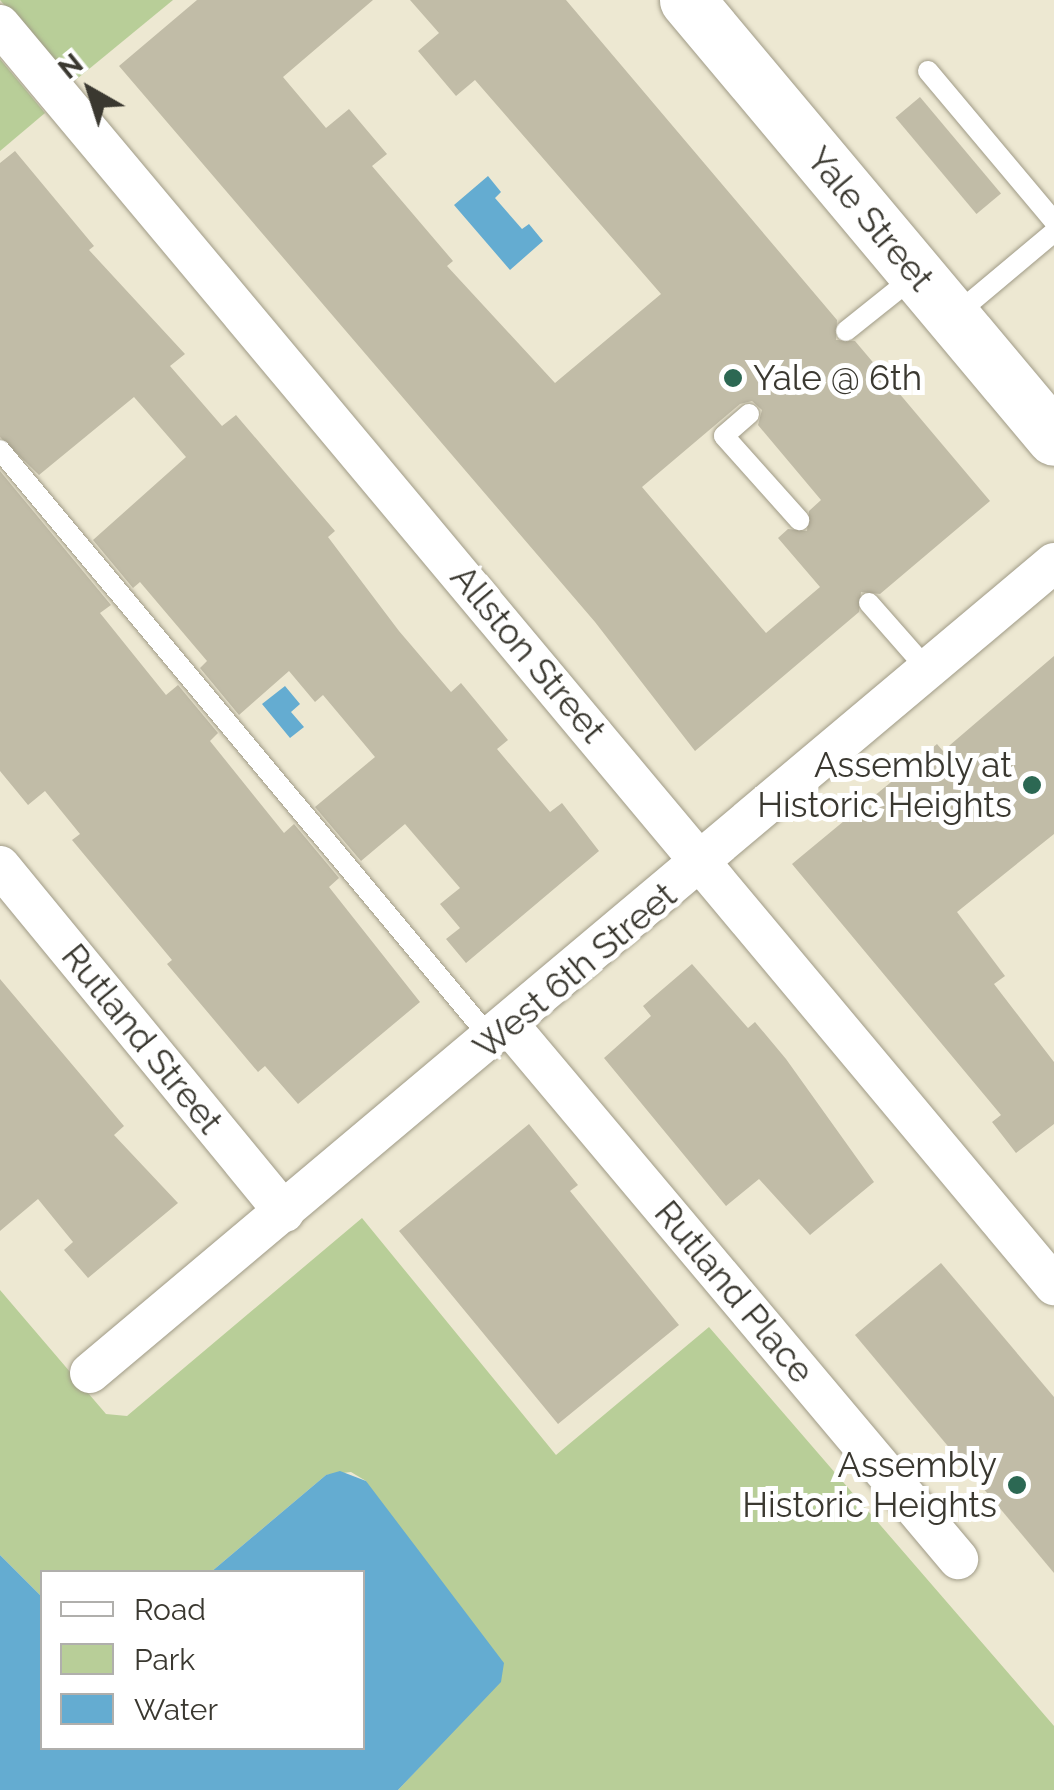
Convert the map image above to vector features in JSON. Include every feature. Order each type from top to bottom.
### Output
[{"type":"main road","name":"Yale Street","points":[[687,0],[1054,438]]},
{"type":"street","name":"Allston Street","points":[[0,25],[1054,1285]]},
{"type":"street","name":"West 6th Street","points":[[90,1374],[501,1033],[1054,563]]},
{"type":"street","name":"Rutland Street","points":[[0,866],[284,1212]]},
{"type":"street","name":"Rutland Place","points":[[501,1033],[958,1559]]},
{"type":"lane","points":[[928,71],[1054,221]]},
{"type":"lane","points":[[953,318],[1054,232]]},
{"type":"lane","points":[[846,331],[917,275]]},
{"type":"lane","points":[[749,414],[724,436],[799,520]]},
{"type":"lane","points":[[0,450],[501,1033]]},
{"type":"lane","points":[[869,603],[927,669]]},
{"type":"green space","points":[[0,0],[173,0],[72,83]]},
{"type":"green space","points":[[0,59],[45,113],[0,151]]},
{"type":"green space","points":[[362,1218],[556,1455],[709,1327],[1054,1726],[1054,1790],[398,1790],[440,1745],[366,1481],[351,1472],[326,1475],[213,1570],[40,1570],[40,1595],[0,1555],[0,1290],[106,1414],[127,1416]]},
{"type":"water","points":[[488,176],[501,192],[495,198],[522,229],[529,224],[543,241],[510,270],[454,205]]},
{"type":"water","points":[[285,686],[300,704],[291,712],[304,727],[290,738],[262,704]]},
{"type":"water","points":[[340,1471],[366,1481],[504,1663],[501,1682],[398,1790],[0,1790],[0,1555],[40,1595],[40,1750],[365,1750],[365,1570],[213,1570],[326,1475]]},
{"type":"building","name":"Yale @ 6th","points":[[197,0],[373,0],[283,77],[326,128],[349,109],[387,154],[372,166],[453,261],[447,266],[555,383],[661,294],[475,80],[456,96],[418,51],[439,33],[410,0],[566,0],[837,320],[836,340],[855,341],[990,501],[880,594],[861,592],[859,612],[695,751],[595,622],[119,66]],"holes":[[[752,401],[762,410],[758,425],[821,500],[809,511],[807,531],[788,529],[778,538],[820,587],[766,633],[642,487],[740,404]]]},
{"type":"building","points":[[920,97],[1001,194],[976,214],[895,118]]},
{"type":"building","points":[[15,151],[94,246],[89,250],[185,354],[170,366],[222,426],[236,415],[335,531],[328,537],[399,631],[451,692],[461,683],[508,740],[497,749],[550,812],[562,803],[599,851],[466,963],[446,939],[460,928],[440,904],[460,888],[405,824],[361,861],[315,807],[375,757],[323,695],[315,702],[289,671],[239,715],[200,668],[207,661],[140,582],[133,588],[93,540],[186,457],[134,397],[39,475],[0,437],[0,163]]},
{"type":"building","points":[[0,471],[111,605],[100,613],[166,695],[178,685],[218,733],[210,741],[284,833],[294,824],[339,878],[329,887],[420,1002],[298,1104],[265,1066],[258,1072],[167,964],[172,960],[72,840],[80,834],[45,791],[28,805],[0,771]]},
{"type":"building","points":[[1054,656],[1054,834],[957,912],[1005,976],[994,984],[1054,1062],[1054,1124],[1016,1153],[992,1122],[1001,1115],[792,864],[937,744],[943,751]]},
{"type":"building","points":[[692,964],[748,1028],[755,1022],[786,1059],[874,1182],[810,1235],[759,1179],[726,1206],[604,1058],[651,1016],[643,1006]]},
{"type":"building","points":[[0,979],[124,1126],[114,1135],[178,1203],[88,1278],[64,1250],[73,1242],[38,1199],[0,1231]]},
{"type":"building","points":[[529,1124],[578,1185],[570,1191],[679,1325],[558,1424],[399,1231]]},
{"type":"building","name":"Assembly Historic Heights","points":[[941,1263],[1054,1397],[1054,1573],[855,1335]]},
{"type":"place","name":"Yale @ 6th","points":[[733,378]]},
{"type":"place","name":"Assembly at Historic Heights","points":[[1032,785]]},
{"type":"place","name":"Assembly Historic Heights","points":[[1017,1485]]}]
